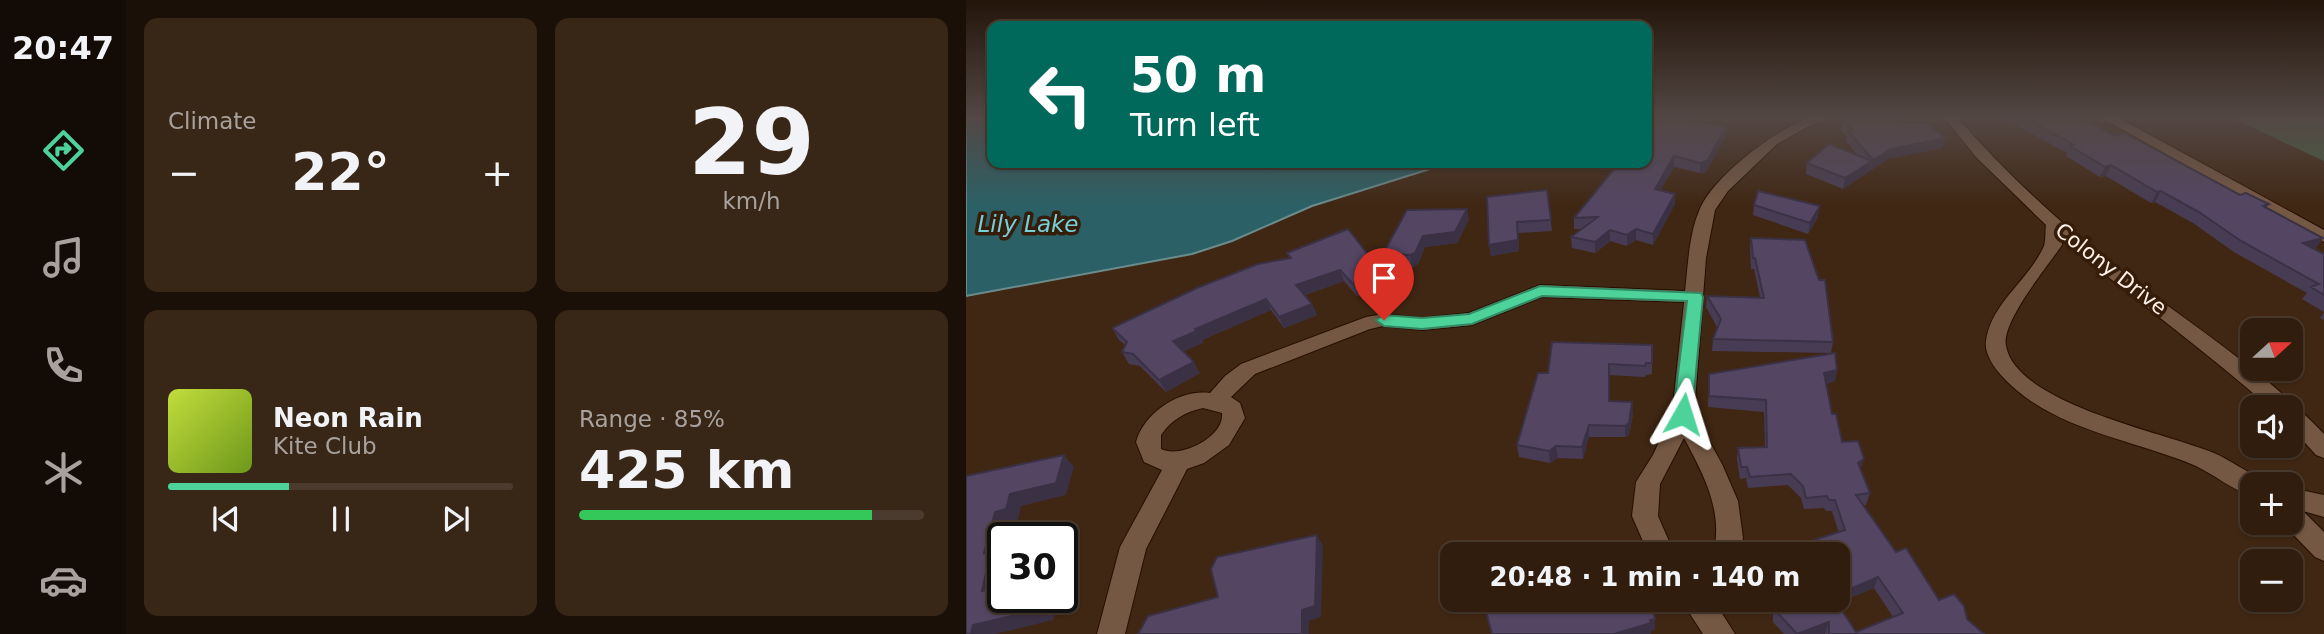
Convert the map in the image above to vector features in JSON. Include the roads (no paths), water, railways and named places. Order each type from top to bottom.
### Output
[{"type":"street","points":[[1656,542],[1645,516],[1648,482],[1662,460],[1683,414],[1695,297],[1696,258],[1707,210],[1740,170],[1766,147]]},
{"type":"street","name":"Colony Drive","points":[[1975,147],[2054,224],[2115,275],[2220,352],[2270,395]]},
{"type":"street","points":[[2161,147],[2324,237]]},
{"type":"street","points":[[2054,224],[2053,245],[1999,324],[1995,345],[2003,363],[2020,383],[2047,402],[2106,427],[2205,460],[2240,479]]},
{"type":"street","points":[[1216,400],[1232,381],[1248,369],[1366,323],[1384,320],[1422,324],[1472,319],[1540,291],[1695,297]]},
{"type":"street","points":[[1216,400],[1226,403],[1232,410],[1233,427],[1215,447],[1202,455],[1177,462],[1160,460],[1150,455],[1147,437],[1153,427],[1175,409],[1196,402],[1216,400]]},
{"type":"street","points":[[1683,414],[1728,503],[1730,542]]},
{"type":"street","points":[[2303,426],[2324,449]]},
{"type":"street","points":[[1111,634],[1133,547],[1171,479],[1177,462]]},
{"type":"street","points":[[2303,501],[2324,506]]},
{"type":"street","points":[[2303,528],[2324,549]]},
{"type":"water","name":"Lily Lake","points":[[966,147],[987,147],[987,168],[1433,168],[1312,206],[1232,241],[1192,254],[966,296]]}]
